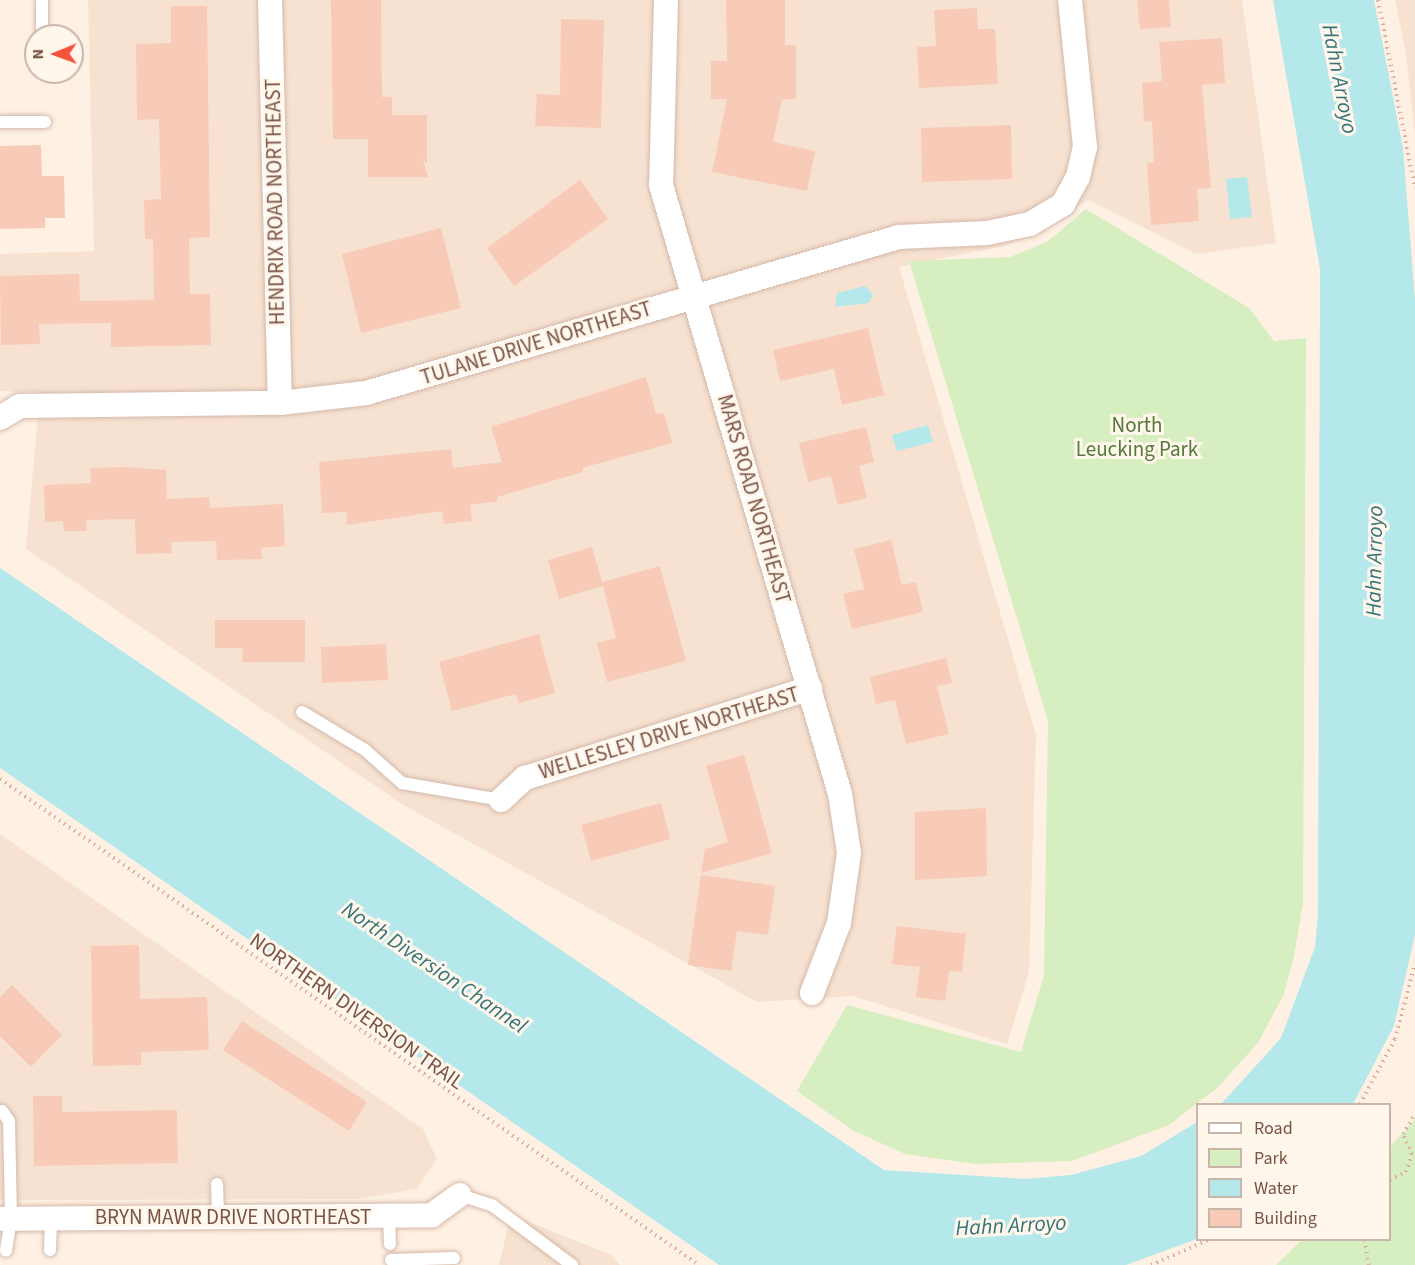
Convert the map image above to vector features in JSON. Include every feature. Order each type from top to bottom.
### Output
[{"type":"street","name":"HENDRIX ROAD NORTHEAST","points":[[270,0],[280,403]]},
{"type":"street","name":"MARS ROAD NORTHEAST","points":[[666,0],[661,185],[840,794],[849,853],[839,923],[812,993]]},
{"type":"street","name":"TULANE DRIVE NORTHEAST","points":[[0,418],[20,406],[280,403],[366,393],[432,376],[694,295],[899,237],[987,233],[1030,224],[1062,204],[1078,177],[1085,147],[1070,0]]},
{"type":"street","name":"WELLESLEY DRIVE NORTHEAST","points":[[501,800],[525,778],[810,688]]},
{"type":"street","name":"BRYN MAWR DRIVE NORTHEAST","points":[[6,1219],[432,1215],[460,1195]]},
{"type":"lane","points":[[42,0],[42,24]]},
{"type":"lane","points":[[0,122],[45,122]]},
{"type":"lane","points":[[302,712],[365,750],[402,783],[501,800]]},
{"type":"lane","points":[[2,1110],[9,1122],[6,1251]]},
{"type":"lane","points":[[218,1184],[218,1217]]},
{"type":"lane","points":[[460,1195],[493,1206],[572,1265]]},
{"type":"lane","points":[[389,1216],[390,1244]]},
{"type":"lane","points":[[50,1250],[51,1218]]},
{"type":"lane","points":[[391,1260],[454,1258]]},
{"type":"path","points":[[1378,0],[1415,188]]},
{"type":"path","name":"NORTHERN DIVERSION TRAIL","points":[[0,779],[699,1265]]},
{"type":"path","points":[[1361,1103],[1395,1039],[1415,964]]},
{"type":"path","points":[[1391,1179],[1406,1172],[1412,1154],[1403,1134],[1415,1114]]},
{"type":"path","points":[[1153,1264],[1204,1241]]},
{"type":"path","points":[[1365,1241],[1369,1265]]},
{"type":"shaded area","points":[[88,0],[1242,0],[1276,243],[1196,254],[1088,200],[1031,236],[1003,246],[899,267],[1036,735],[1029,972],[1007,1044],[853,996],[757,1002],[405,806],[26,549],[40,392],[0,391],[0,254],[94,251]]},
{"type":"shaded area","points":[[1395,0],[1415,0],[1415,135],[1406,54]]},
{"type":"shaded area","points":[[0,834],[423,1129],[437,1159],[417,1189],[357,1199],[0,1200]]},
{"type":"shaded area","points":[[511,1215],[611,1255],[620,1265],[499,1265]]},
{"type":"green space","name":"North Leucking Park","points":[[1086,209],[1249,308],[1274,341],[1306,338],[1303,903],[1294,956],[1284,994],[1258,1043],[1218,1087],[1169,1125],[1072,1161],[975,1164],[905,1154],[852,1130],[797,1091],[847,1005],[1021,1052],[1044,975],[1048,721],[909,261],[1010,257],[1047,242]]},
{"type":"green space","points":[[1415,1119],[1415,1265],[1276,1265],[1301,1241],[1391,1241],[1391,1146]]},
{"type":"water","name":"Hahn Arroyo","points":[[1273,0],[1374,0],[1403,148],[1415,300],[1415,935],[1394,1026],[1354,1103],[1222,1103],[1281,1038],[1315,947],[1318,914],[1320,269]]},
{"type":"water","points":[[1247,177],[1252,217],[1230,219],[1226,179]]},
{"type":"water","points":[[865,286],[873,294],[869,303],[835,307],[837,293]]},
{"type":"water","points":[[928,425],[933,442],[897,451],[892,435]]},
{"type":"water","points":[[0,568],[884,1170],[1024,1179],[1071,1175],[1141,1156],[1196,1123],[1196,1239],[1126,1265],[719,1265],[0,768]]},
{"type":"building","points":[[331,0],[381,0],[382,97],[392,97],[392,115],[427,115],[427,164],[423,159],[428,177],[368,177],[368,139],[333,139]]},
{"type":"building","points":[[726,0],[785,0],[785,45],[796,45],[796,99],[782,99],[773,142],[815,151],[807,191],[712,172],[727,99],[711,99],[711,61],[727,61]]},
{"type":"building","points":[[1137,0],[1169,0],[1171,27],[1140,29]]},
{"type":"building","points":[[171,6],[207,6],[210,237],[189,238],[190,294],[210,294],[211,345],[111,347],[111,323],[39,324],[40,344],[1,345],[0,276],[79,274],[80,301],[154,300],[153,239],[145,239],[144,200],[161,199],[159,119],[137,120],[136,44],[171,43]]},
{"type":"building","points":[[977,8],[978,29],[995,29],[998,84],[919,88],[917,47],[936,46],[934,10]]},
{"type":"building","points":[[561,19],[604,20],[601,128],[535,126],[537,94],[560,95]]},
{"type":"building","points":[[1222,38],[1225,83],[1202,85],[1211,188],[1197,189],[1199,221],[1151,225],[1147,163],[1154,162],[1152,121],[1144,122],[1142,83],[1162,81],[1159,42]]},
{"type":"building","points":[[1011,125],[1012,179],[922,182],[921,128]]},
{"type":"building","points":[[41,145],[42,176],[64,176],[65,218],[45,218],[45,228],[0,229],[0,146]]},
{"type":"building","points":[[580,180],[608,219],[514,286],[487,248]]},
{"type":"building","points":[[441,228],[461,308],[361,333],[342,254]]},
{"type":"building","points":[[868,328],[884,395],[842,405],[834,369],[780,381],[773,350]]},
{"type":"building","points":[[646,377],[656,414],[664,413],[672,443],[582,468],[583,472],[497,497],[498,501],[470,505],[472,521],[444,524],[442,511],[347,525],[346,512],[322,513],[319,462],[451,449],[453,468],[502,462],[491,427]]},
{"type":"building","points":[[866,427],[874,462],[859,466],[867,498],[838,505],[831,476],[808,482],[799,443]]},
{"type":"building","points":[[124,467],[166,470],[167,499],[209,497],[210,508],[283,504],[285,546],[261,548],[262,559],[217,560],[216,541],[171,542],[172,553],[136,554],[135,519],[86,520],[87,531],[64,531],[63,521],[45,522],[44,485],[91,483],[90,468]]},
{"type":"building","points":[[891,540],[902,585],[916,582],[923,612],[852,629],[843,594],[864,589],[854,549]]},
{"type":"building","points":[[592,547],[602,582],[660,566],[686,661],[607,682],[597,643],[616,638],[603,586],[559,599],[548,560]]},
{"type":"building","points":[[215,620],[305,620],[305,662],[242,662],[243,648],[215,648]]},
{"type":"building","points":[[539,634],[555,693],[519,703],[516,694],[452,711],[439,662]]},
{"type":"building","points":[[386,644],[388,680],[322,683],[321,647]]},
{"type":"building","points":[[946,658],[952,683],[937,686],[949,734],[906,744],[895,700],[876,704],[870,677]]},
{"type":"building","points":[[744,755],[772,853],[701,873],[705,849],[728,842],[706,766]]},
{"type":"building","points":[[661,803],[670,839],[591,861],[581,825]]},
{"type":"building","points":[[986,808],[987,876],[915,880],[915,812]]},
{"type":"building","points":[[701,875],[775,886],[768,935],[737,931],[731,971],[688,965]]},
{"type":"building","points":[[897,926],[966,934],[962,972],[949,971],[945,1001],[916,997],[920,967],[892,964]]},
{"type":"building","points":[[139,945],[140,999],[207,997],[209,1050],[141,1052],[141,1065],[93,1066],[91,946]]},
{"type":"building","points":[[12,985],[62,1035],[31,1067],[0,1036],[0,997]]},
{"type":"building","points":[[242,1021],[367,1102],[349,1131],[223,1050]]},
{"type":"building","points":[[33,1096],[62,1096],[62,1112],[177,1110],[178,1163],[34,1166]]},
{"type":"water label","name":"North Diversion Channel","points":[[434,968]]}]
